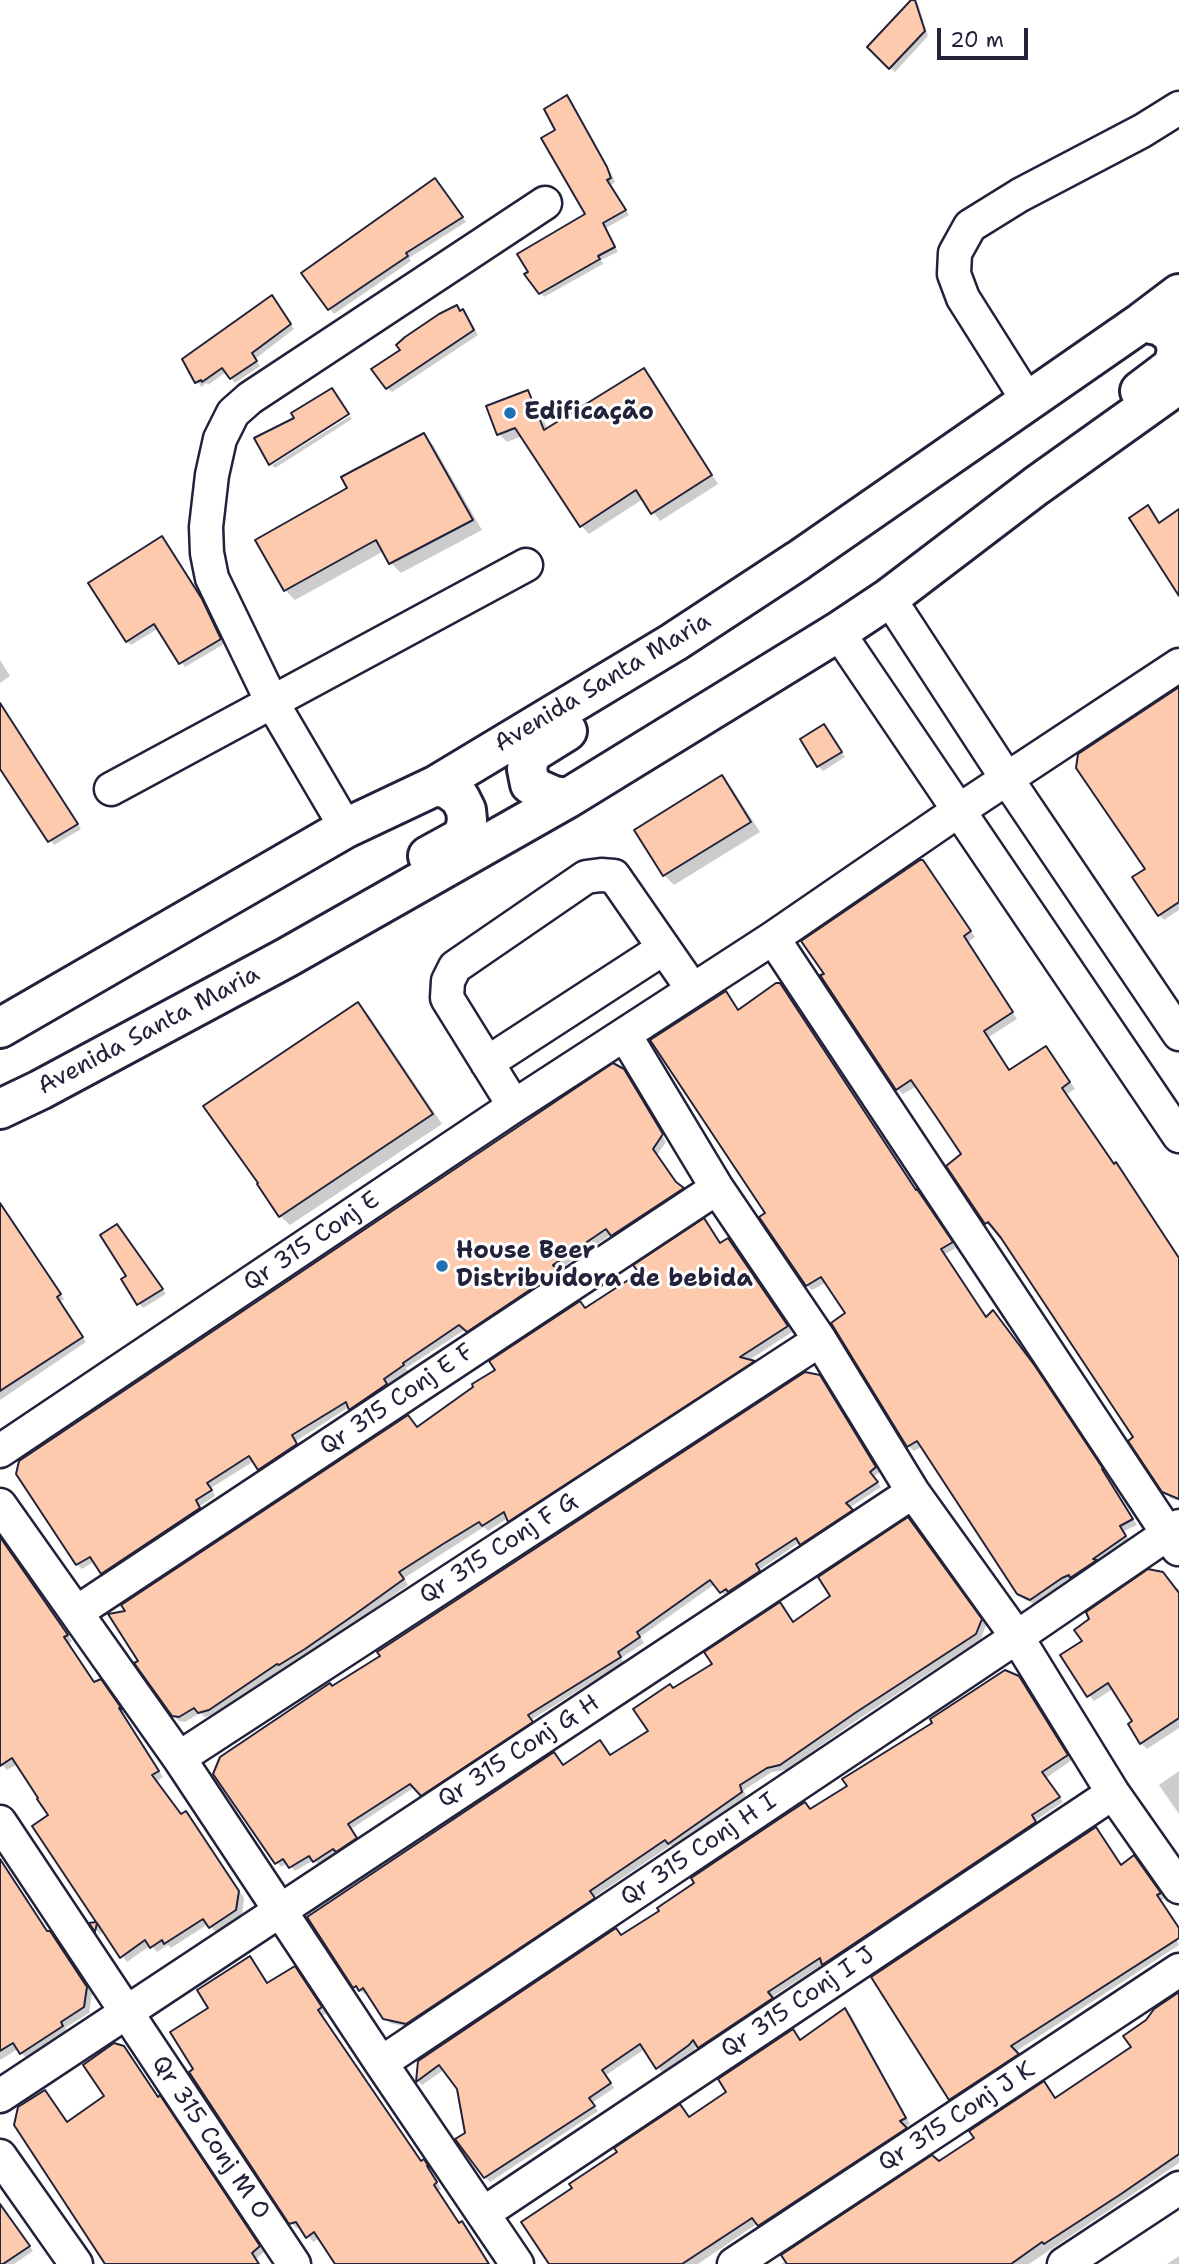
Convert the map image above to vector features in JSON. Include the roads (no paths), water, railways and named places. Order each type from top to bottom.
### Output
[{"type":"main road","name":"Avenida Santa Maria","points":[[0,1028],[346,828],[435,786],[674,642],[799,560],[1179,294]]},
{"type":"main road","points":[[1035,486],[1064,449],[1173,366],[1177,351],[1174,336],[1161,326],[1142,322]]},
{"type":"main road","name":"Avenida Santa Maria","points":[[0,1109],[286,958],[568,798],[838,632],[889,598],[1035,486],[1179,384]]},
{"type":"main road","points":[[568,798],[554,796],[530,784],[527,769],[530,754],[642,686],[674,642]]},
{"type":"main road","points":[[286,958],[322,919],[349,897],[459,839],[465,831],[466,810],[460,799],[448,789],[435,786]]},
{"type":"street","points":[[1028,401],[963,298],[954,274],[955,253],[970,226],[1020,195],[1142,131],[1179,108]]},
{"type":"street","points":[[346,828],[272,702],[212,578],[206,553],[206,527],[212,475],[220,439],[233,413],[250,398],[545,203]]},
{"type":"street","points":[[111,789],[526,565]]},
{"type":"street","points":[[889,598],[1179,1034]]},
{"type":"street","points":[[838,632],[1179,1136]]},
{"type":"street","name":"Qr 315 Conj E","points":[[0,1451],[1179,665]]},
{"type":"street","points":[[514,1106],[447,998],[448,981],[455,967],[586,877],[601,874],[614,876],[693,990]]},
{"type":"street","points":[[773,938],[1175,1537]]},
{"type":"street","points":[[487,1063],[664,948]]},
{"type":"street","points":[[625,1035],[717,1188],[820,1340],[913,1492],[1017,1637],[1113,1793],[1179,1887]]},
{"type":"street","name":"Qr 315 Conj E F","points":[[77,1612],[717,1188]]},
{"type":"street","name":"Qr 315 Conj F G","points":[[179,1758],[820,1340]]},
{"type":"street","name":"Qr 315 Conj G H","points":[[0,2096],[913,1492]]},
{"type":"street","points":[[0,1505],[179,1758],[517,2264]]},
{"type":"street","name":"Qr 315 Conj H I","points":[[381,2063],[1017,1637],[1175,1537]]},
{"type":"street","name":"Qr 315 Conj I J","points":[[484,2213],[1113,1793]]},
{"type":"street","name":"Qr 315 Conj M O","points":[[0,1822],[294,2264]]},
{"type":"street","name":"Qr 315 Conj J K","points":[[734,2264],[1179,1970]]},
{"type":"street","points":[[0,2156],[76,2264]]},
{"type":"street","points":[[1064,2264],[1179,2188]]},
{"type":"place","name":"Edificação","points":[[510,413]]},
{"type":"place","name":"House Beer Distribuídora de bebida","points":[[442,1266]]}]
